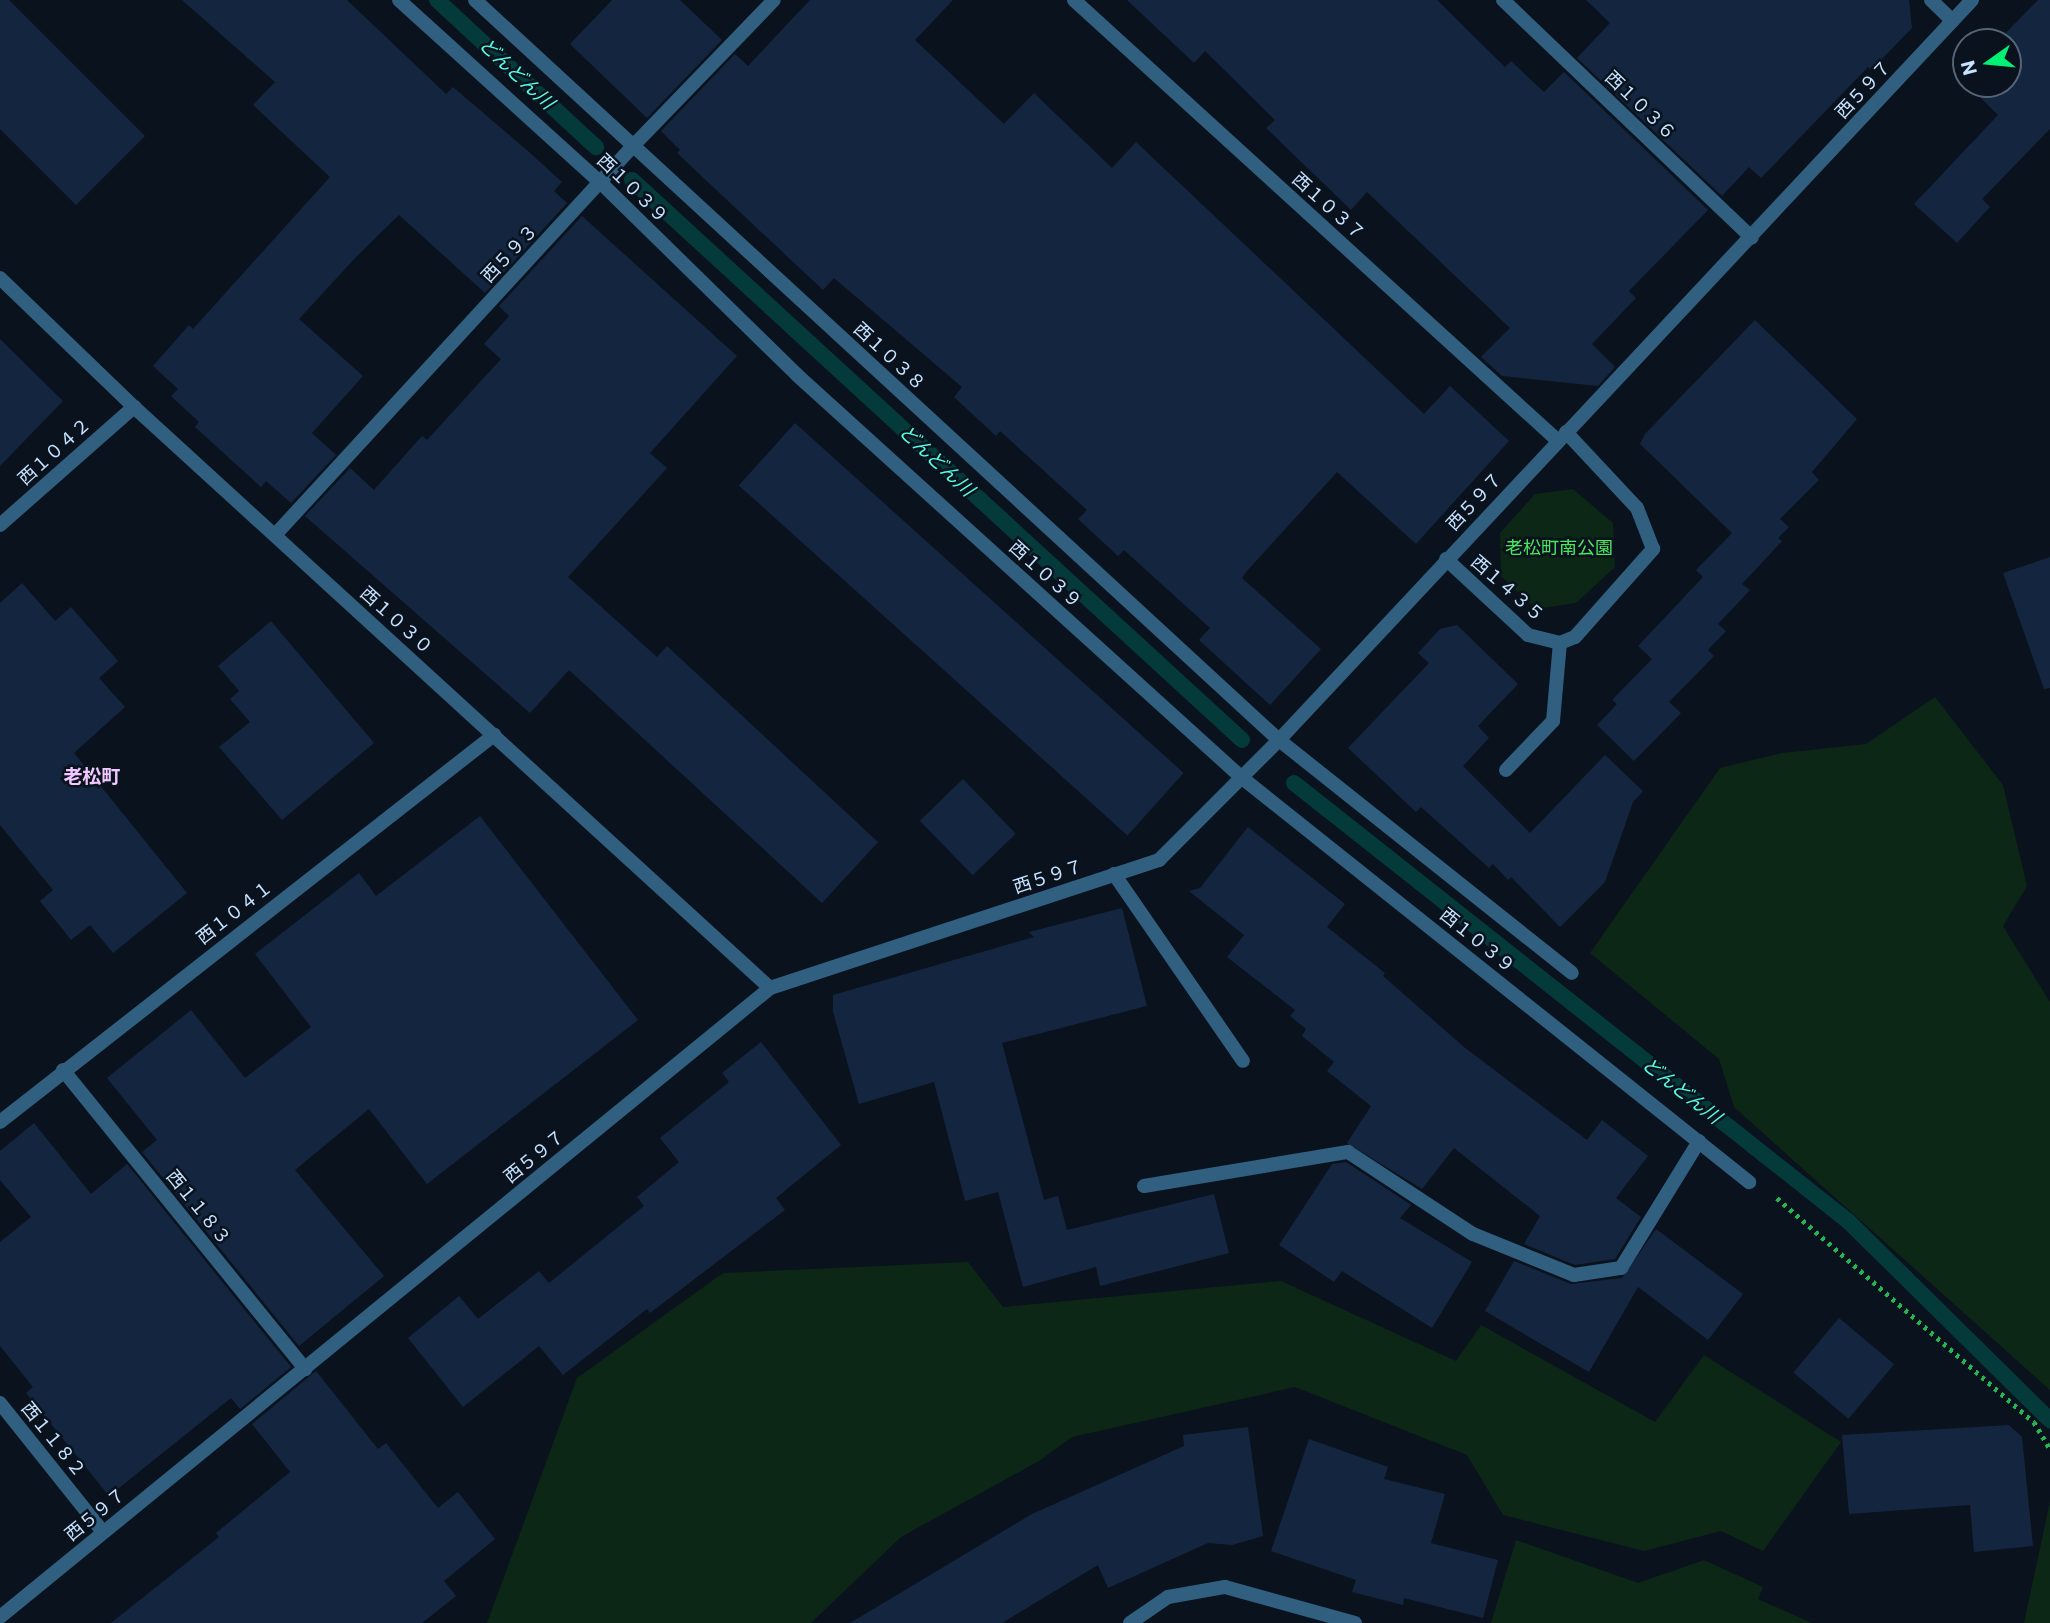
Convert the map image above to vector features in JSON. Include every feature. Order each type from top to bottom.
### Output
[{"type":"street","name":"西１０３９","points":[[399,0],[600,182],[797,375],[1241,777],[1749,1182]]},
{"type":"street","name":"西１０３８","points":[[475,0],[1279,740],[1572,973]]},
{"type":"street","name":"西５９３","points":[[275,535],[632,147],[774,0]]},
{"type":"street","name":"西１０３７","points":[[1074,0],[1561,436]]},
{"type":"street","name":"西１０３６","points":[[1503,0],[1752,238]]},
{"type":"street","points":[[1931,0],[1953,21]]},
{"type":"street","name":"西５９７","points":[[0,1617],[770,988],[1159,860],[1279,740],[1561,436],[1752,238],[1972,0]]},
{"type":"street","name":"西１０３０","points":[[0,278],[134,407],[770,988]]},
{"type":"street","name":"西１０４２","points":[[0,525],[134,407]]},
{"type":"street","points":[[1506,770],[1553,721],[1560,643],[1576,637],[1653,549],[1637,508],[1561,436]]},
{"type":"street","name":"西１４３５","points":[[1446,559],[1528,635],[1560,643]]},
{"type":"street","name":"西１０４１","points":[[0,1122],[494,735]]},
{"type":"street","points":[[1114,874],[1243,1061]]},
{"type":"street","name":"西１１８３","points":[[63,1070],[304,1369]]},
{"type":"street","points":[[1144,1186],[1348,1152],[1474,1234],[1574,1275],[1621,1268],[1699,1141]]},
{"type":"street","name":"西１１８２","points":[[0,1403],[103,1532]]},
{"type":"street","points":[[1130,1623],[1168,1597],[1225,1587],[1355,1623]]},
{"type":"path","points":[[1749,1182],[1780,1200],[2034,1422],[2050,1449]]},
{"type":"green space","name":"老松町南公園","points":[[1573,489],[1613,523],[1615,567],[1576,603],[1536,609],[1501,576],[1500,533],[1535,494]]},
{"type":"green space","points":[[1935,697],[2003,785],[2027,886],[2003,926],[2050,1002],[2050,1390],[1734,1107],[1719,1059],[1590,953],[1720,768],[1782,753],[1866,744]]},
{"type":"green space","points":[[968,1262],[1003,1307],[1281,1281],[1456,1361],[1481,1325],[1655,1422],[1704,1355],[1841,1442],[1763,1551],[1721,1531],[1644,1551],[1503,1515],[1467,1455],[1295,1387],[1072,1437],[1039,1461],[901,1537],[811,1623],[487,1623],[577,1378],[723,1273]]},
{"type":"green space","points":[[2050,1501],[2050,1623],[2024,1623]]},
{"type":"green space","points":[[1516,1540],[1638,1583],[1704,1560],[1763,1587],[1758,1599],[1812,1623],[1491,1623]]},
{"type":"building","points":[[0,0],[9,0],[145,136],[76,205],[0,129]]},
{"type":"building","points":[[182,0],[347,0],[446,94],[453,87],[562,182],[554,191],[567,203],[485,293],[399,215],[356,257],[299,319],[363,376],[312,433],[336,455],[291,503],[266,481],[261,487],[195,427],[199,422],[171,396],[178,389],[153,366],[189,325],[193,329],[330,177],[253,105],[275,82]]},
{"type":"building","points":[[612,0],[680,0],[722,40],[647,118],[570,44]]},
{"type":"building","points":[[810,0],[953,0],[915,40],[1004,124],[1034,93],[1112,168],[1136,142],[1424,414],[1450,386],[1509,441],[1416,544],[1337,472],[1246,572],[1242,578],[1321,649],[1270,705],[1199,640],[1210,628],[1124,550],[1118,556],[1078,519],[1087,510],[1000,431],[996,436],[954,397],[962,387],[834,278],[823,290],[677,153],[680,150],[661,131],[735,54],[748,66]]},
{"type":"building","points":[[1127,0],[1437,0],[1505,67],[1511,61],[1544,92],[1564,72],[1708,210],[1629,291],[1636,298],[1592,344],[1615,367],[1598,386],[1502,376],[1481,357],[1510,328],[1367,192],[1351,210],[1266,128],[1275,120],[1205,51],[1194,63]]},
{"type":"building","points":[[1586,0],[1909,0],[1912,28],[1871,70],[1868,67],[1761,178],[1749,167],[1722,196],[1577,58],[1610,23]]},
{"type":"building","points":[[2038,0],[2050,0],[2050,129],[1982,199],[1990,207],[1957,243],[1914,204],[1998,115],[1981,98],[2022,98],[2022,28],[2011,28]]},
{"type":"building","points":[[582,216],[737,356],[650,453],[667,468],[568,577],[657,657],[667,646],[878,842],[822,903],[569,670],[530,713],[305,516],[350,468],[374,490],[422,436],[427,440],[501,359],[484,344],[509,316],[499,306]]},
{"type":"building","points":[[1755,320],[1857,419],[1812,472],[1819,480],[1780,519],[1789,527],[1778,538],[1782,541],[1742,584],[1750,590],[1718,624],[1726,631],[1708,650],[1714,656],[1669,702],[1681,713],[1634,761],[1597,725],[1617,704],[1612,700],[1652,659],[1638,646],[1703,577],[1696,570],[1732,533],[1640,444],[1645,434]]},
{"type":"building","points":[[0,339],[63,401],[0,466]]},
{"type":"building","points":[[795,423],[1184,773],[1127,835],[739,485]]},
{"type":"building","points":[[2050,557],[2050,688],[2044,689],[2003,573]]},
{"type":"building","points":[[22,583],[55,621],[71,607],[118,661],[99,678],[125,707],[74,753],[187,893],[113,953],[90,925],[71,940],[40,901],[53,890],[0,825],[0,603]]},
{"type":"building","points":[[271,621],[374,743],[282,820],[219,747],[250,722],[230,699],[239,691],[218,666]]},
{"type":"building","points":[[1457,625],[1518,684],[1478,726],[1489,738],[1463,766],[1530,833],[1605,755],[1643,791],[1633,802],[1605,882],[1560,927],[1511,877],[1508,880],[1493,864],[1489,868],[1421,807],[1416,812],[1348,748],[1429,663],[1418,653],[1440,629]]},
{"type":"building","points":[[963,779],[1016,834],[973,875],[920,821]]},
{"type":"building","points":[[480,816],[638,1020],[427,1184],[369,1109],[295,1170],[384,1276],[299,1346],[142,1152],[157,1140],[107,1078],[191,1010],[245,1078],[311,1027],[255,954],[359,873],[376,896]]},
{"type":"building","points":[[1248,827],[1345,904],[1327,927],[1385,973],[1383,976],[1464,1047],[1587,1140],[1602,1120],[1648,1156],[1616,1198],[1641,1217],[1615,1259],[1575,1265],[1524,1244],[1540,1216],[1454,1148],[1422,1189],[1347,1143],[1371,1106],[1327,1071],[1334,1062],[1302,1036],[1306,1029],[1290,1016],[1295,1010],[1227,957],[1244,935],[1189,891],[1200,888]]},
{"type":"building","points":[[1122,908],[1147,1006],[1002,1043],[1044,1200],[1058,1196],[1067,1230],[1214,1194],[1229,1253],[1100,1286],[1096,1267],[1023,1287],[998,1192],[965,1201],[934,1082],[859,1104],[833,1012],[833,995],[1034,937],[1029,932]]},
{"type":"building","points":[[761,1042],[841,1145],[776,1198],[785,1210],[650,1313],[647,1309],[563,1375],[539,1346],[463,1407],[408,1338],[459,1296],[478,1319],[539,1271],[549,1283],[644,1206],[637,1197],[679,1162],[660,1138],[729,1082],[722,1073]]},
{"type":"building","points":[[34,1123],[91,1194],[127,1164],[291,1367],[240,1409],[231,1398],[109,1496],[26,1393],[33,1387],[0,1346],[0,1242],[31,1217],[0,1180],[0,1151]]},
{"type":"building","points":[[1346,1162],[1411,1205],[1400,1218],[1472,1262],[1432,1328],[1342,1271],[1334,1282],[1279,1245],[1332,1164]]},
{"type":"building","points":[[1656,1229],[1743,1294],[1708,1340],[1638,1287],[1589,1372],[1485,1311],[1514,1261],[1571,1284],[1622,1278]]},
{"type":"building","points":[[1839,1318],[1894,1364],[1849,1419],[1793,1372]]},
{"type":"building","points":[[316,1371],[378,1449],[386,1443],[438,1508],[458,1492],[495,1539],[444,1581],[456,1596],[422,1623],[111,1623],[219,1537],[216,1533],[290,1472],[252,1424]]},
{"type":"building","points":[[2009,1425],[2022,1437],[2033,1546],[1974,1552],[1970,1505],[1849,1514],[1842,1435]]},
{"type":"building","points":[[1248,1427],[1263,1536],[1232,1545],[1208,1543],[1108,1588],[1098,1565],[1002,1623],[850,1623],[1032,1514],[1184,1446],[1183,1435]]},
{"type":"building","points":[[1309,1439],[1388,1467],[1384,1479],[1445,1494],[1431,1543],[1498,1560],[1483,1618],[1404,1598],[1403,1605],[1352,1592],[1356,1580],[1271,1551]]},
{"type":"waterway","name":"どんどん川","points":[[437,0],[596,147]]},
{"type":"waterway","name":"どんどん川","points":[[632,180],[1242,740]]},
{"type":"waterway","name":"どんどん川","points":[[1294,783],[1848,1221],[2050,1420]]},
{"type":"district","name":"老松町","points":[[92,776]]}]
